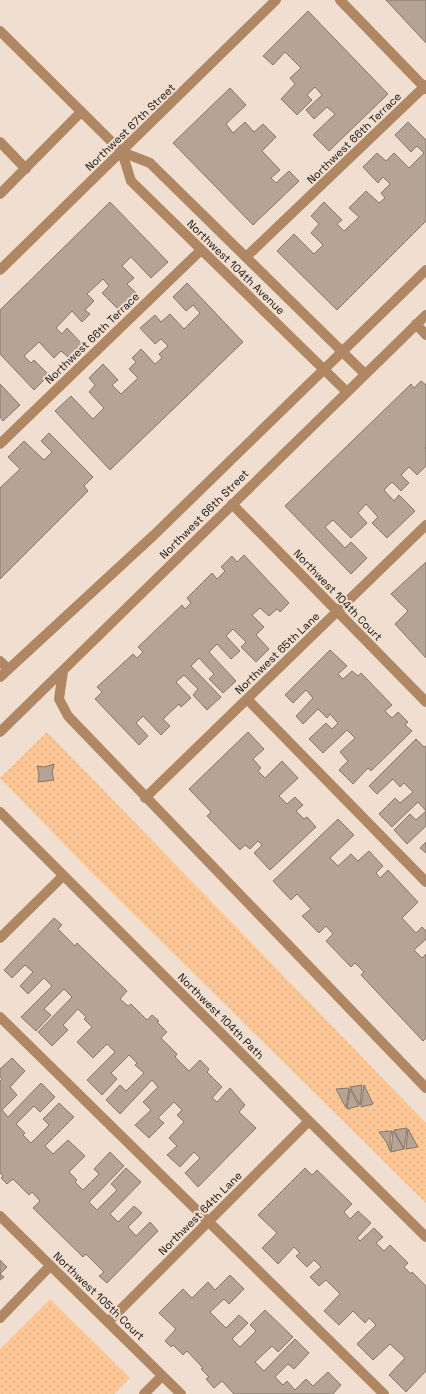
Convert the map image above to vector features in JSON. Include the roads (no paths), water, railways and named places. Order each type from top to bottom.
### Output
[{"type":"street","name":"Northwest 67th Street","points":[[0,270],[276,0]]},
{"type":"street","points":[[340,0],[425,87]]},
{"type":"street","name":"Northwest 104th Avenue","points":[[0,31],[122,152],[150,163],[365,374]]},
{"type":"street","name":"Northwest 66th Terrace","points":[[246,257],[425,87]]},
{"type":"street","points":[[0,194],[81,112]]},
{"type":"street","points":[[0,142],[26,169]]},
{"type":"street","name":"Northwest 104th Avenue","points":[[122,152],[131,181],[347,392]]},
{"type":"street","name":"Northwest 66th Terrace","points":[[0,444],[201,250]]},
{"type":"street","name":"Northwest 66th Street","points":[[0,677],[154,534],[426,270]]},
{"type":"street","name":"Northwest 66th Street","points":[[0,732],[426,315]]},
{"type":"street","points":[[416,324],[426,335]]},
{"type":"street","name":"Northwest 104th Court","points":[[232,504],[426,702]]},
{"type":"street","name":"Northwest 65th Lane","points":[[145,798],[426,525]]},
{"type":"street","points":[[0,661],[8,669]]},
{"type":"street","points":[[63,671],[59,699],[68,716],[145,798],[426,1088]]},
{"type":"street","points":[[247,699],[426,882]]},
{"type":"street","name":"Northwest 104th Path","points":[[0,812],[426,1237]]},
{"type":"street","points":[[0,938],[63,876]]},
{"type":"street","points":[[0,1017],[384,1394]]},
{"type":"street","name":"Northwest 64th Lane","points":[[108,1322],[309,1121]]},
{"type":"street","name":"Northwest 105th Court","points":[[0,1216],[181,1394]]},
{"type":"street","points":[[0,1318],[50,1266]]},
{"type":"street","points":[[144,1394],[162,1376]]}]
